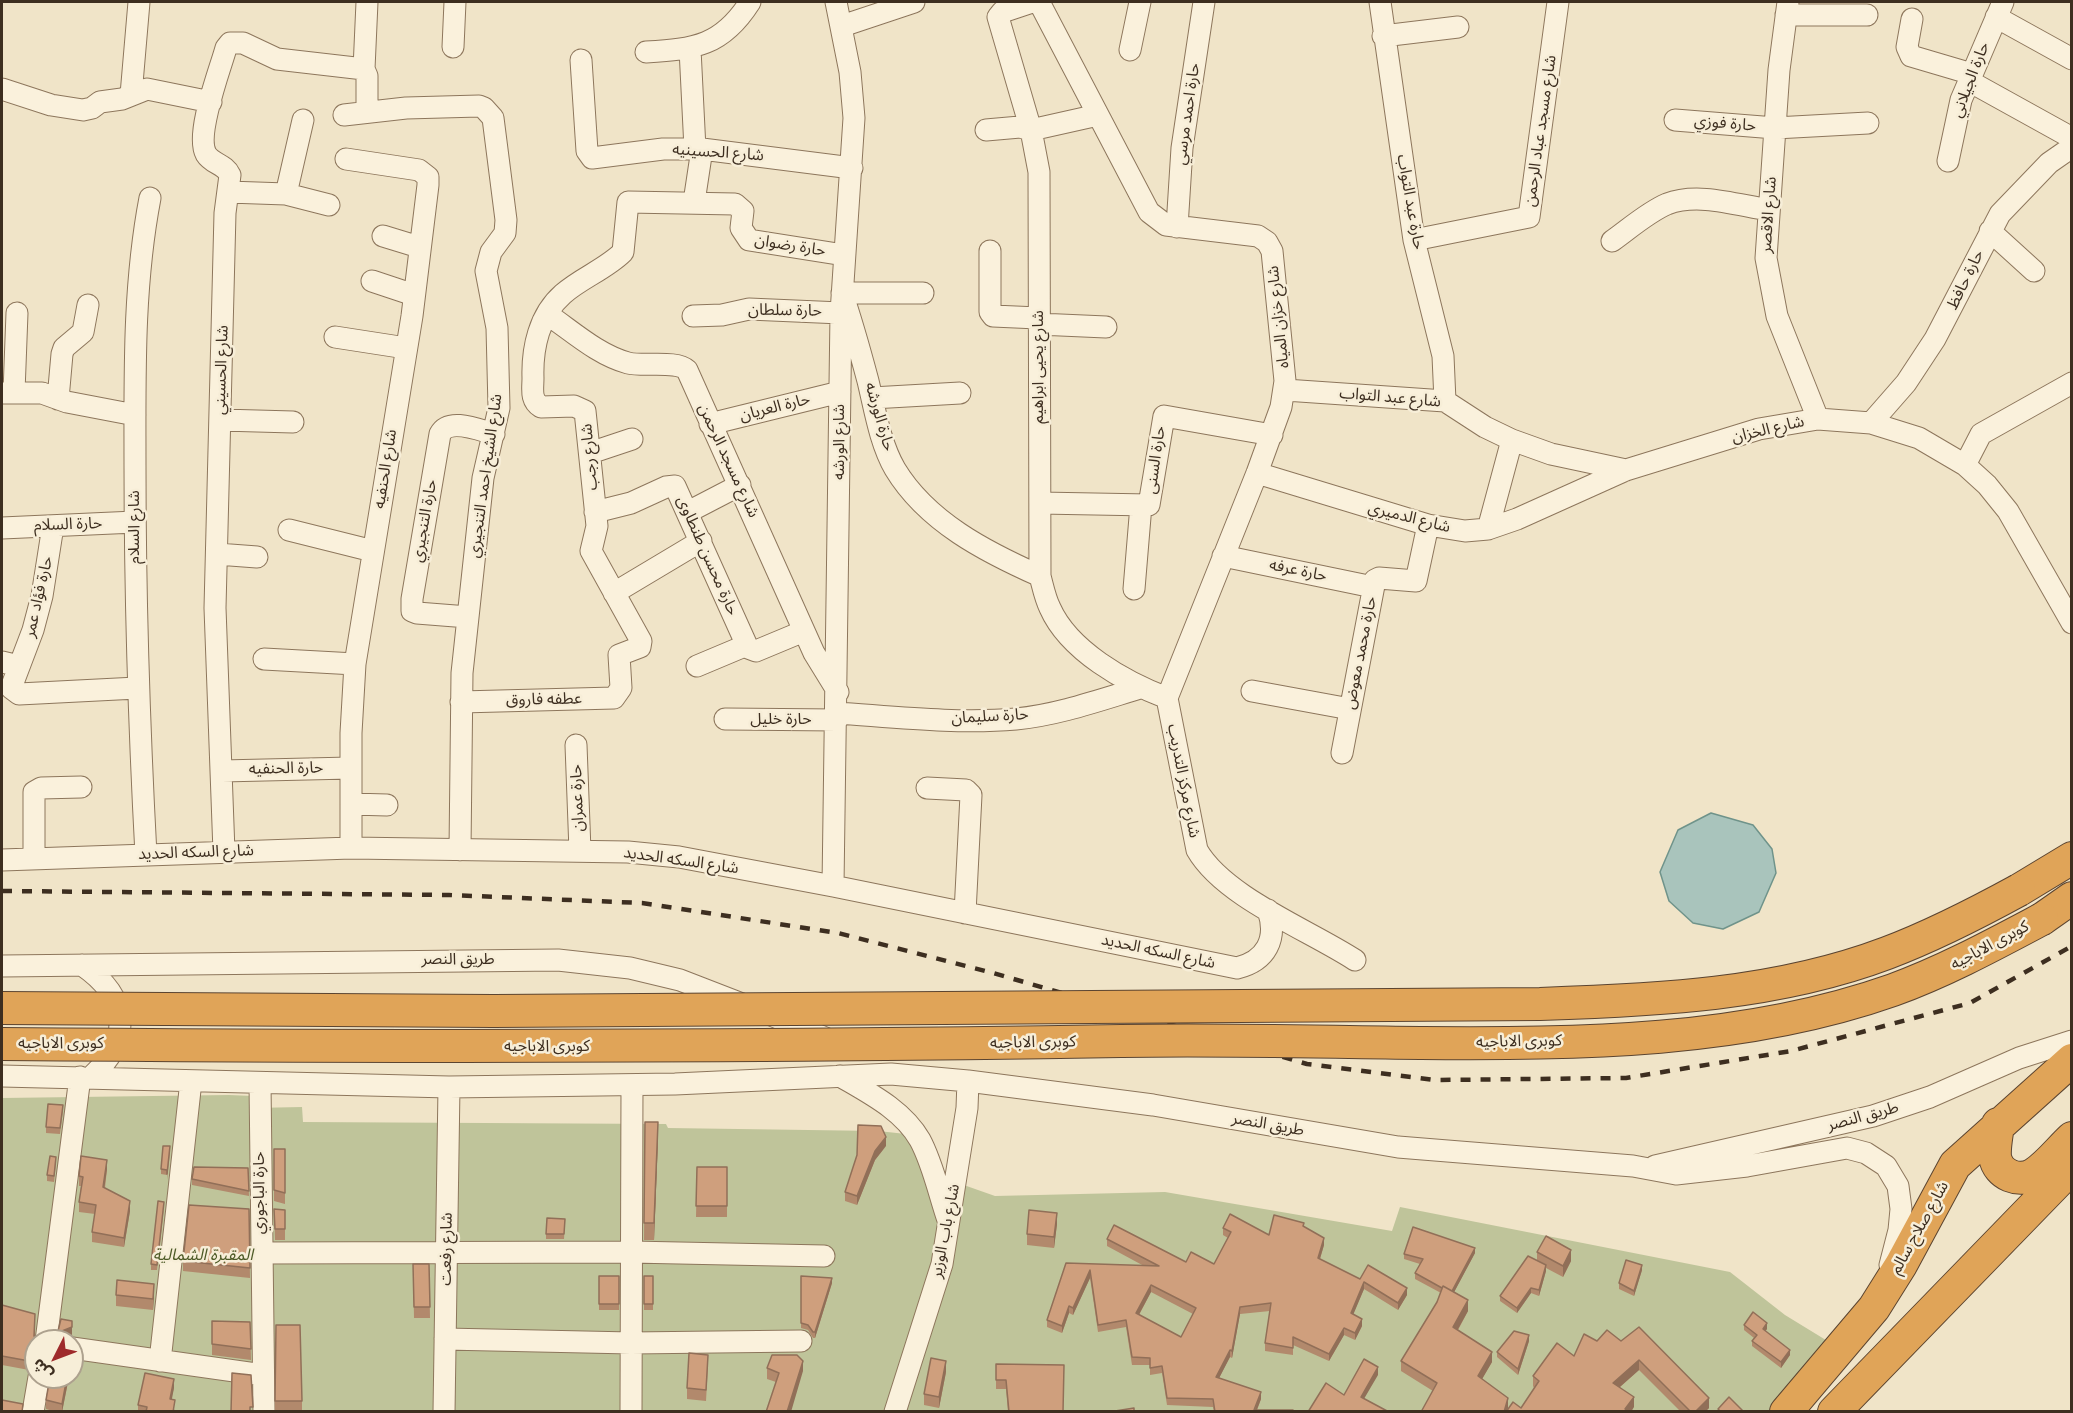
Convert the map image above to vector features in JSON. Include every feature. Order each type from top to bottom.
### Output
[{"type":"highway","points":[[2,1008],[494,1011],[1528,1005],[1635,1001],[1717,993],[1783,982],[1888,953],[2019,890],[2072,858]]},
{"type":"highway","name":"كوبرى الاباجيه","points":[[2,1044],[486,1047],[1178,1040],[1498,1044],[1610,1041],[1701,1032],[1799,1017],[1888,992],[1944,971],[2042,918],[2072,898]]},
{"type":"highway","name":"شارع صلاح سالم","points":[[1786,1412],[1874,1308],[1901,1265],[1955,1165],[2072,1060]]},
{"type":"highway","points":[[1998,1124],[1995,1159],[2002,1170],[2012,1178],[2025,1179],[2036,1173],[2072,1138]]},
{"type":"highway","points":[[1834,1412],[2072,1167]]},
{"type":"street","points":[[130,95],[140,2]]},
{"type":"street","points":[[367,2],[364,69],[367,75],[367,112]]},
{"type":"street","points":[[453,47],[455,2]]},
{"type":"street","points":[[646,52],[690,49],[705,45],[724,33],[741,17],[750,2]]},
{"type":"street","name":"شارع الورشه","points":[[833,886],[841,303],[852,168],[853,106],[850,72],[836,2]]},
{"type":"street","points":[[842,26],[914,2]]},
{"type":"street","name":"شارع يحيى ابراهيم","points":[[1032,2],[1002,12],[998,17],[1031,130],[1039,172],[1040,576],[1050,609],[1070,637],[1092,658],[1140,688],[1167,698]]},
{"type":"street","name":"شارع خزان المياه","points":[[1039,2],[1149,212],[1166,225],[1248,233],[1267,242],[1274,261],[1285,390],[1272,435],[1167,698]]},
{"type":"street","points":[[1130,50],[1140,2]]},
{"type":"street","name":"حارة احمد مرسي","points":[[1177,227],[1182,148],[1204,2]]},
{"type":"street","name":"حارة عبد التواب","points":[[1380,2],[1383,36],[1414,240],[1440,335],[1446,378],[1445,400]]},
{"type":"street","name":"شارع مسجد عباد الرحمن","points":[[1414,240],[1528,217],[1558,2]]},
{"type":"street","points":[[1787,8],[1867,15]]},
{"type":"street","name":"شارع الاقصر","points":[[1787,8],[1779,69],[1766,258],[1770,288],[1778,316],[1818,419]]},
{"type":"street","points":[[2000,9],[2072,59]]},
{"type":"street","name":"حارة الجيلاني","points":[[1948,161],[1955,120],[1970,77],[2000,9]]},
{"type":"street","points":[[1912,19],[1908,47],[1911,56],[1970,77],[2072,138]]},
{"type":"street","points":[[1383,36],[1458,27]]},
{"type":"street","name":"شارع الحسيني","points":[[224,852],[216,652],[217,554],[230,175],[227,169],[211,160],[203,148],[204,130],[226,48],[236,42],[277,59],[364,69]]},
{"type":"street","points":[[690,49],[699,149],[694,201]]},
{"type":"street","name":"شارع الحسينيه","points":[[581,60],[587,151],[592,158],[598,159],[642,151],[699,149],[852,168]]},
{"type":"street","points":[[2,89],[51,105],[83,110],[109,99],[147,89],[211,102]]},
{"type":"street","name":"شارع الشيخ احمد التنجيري","points":[[345,115],[478,106],[484,108],[493,118],[506,220],[505,233],[491,252],[486,271],[497,328],[500,371],[499,408],[483,478],[468,617],[461,702],[460,850]]},
{"type":"street","points":[[986,130],[1020,127],[1031,130],[1098,115]]},
{"type":"street","points":[[286,194],[303,120]]},
{"type":"street","name":"حارة فوزي","points":[[1675,120],[1775,128],[1868,123]]},
{"type":"street","name":"حارة حافظ","points":[[1871,423],[1905,383],[1935,339],[2000,214],[2049,163],[2072,147]]},
{"type":"street","name":"شارع الحنفيه","points":[[346,159],[424,172],[428,185],[414,296],[355,664],[350,768],[351,848]]},
{"type":"street","points":[[228,192],[286,194],[329,205]]},
{"type":"street","name":"شارع السلام","points":[[146,855],[137,688],[135,415],[137,303],[142,238],[150,198]]},
{"type":"street","points":[[1612,241],[1666,205],[1684,199],[1769,210]]},
{"type":"street","name":"حارة رضوان","points":[[694,201],[738,205],[743,211],[742,233],[749,240],[844,255]]},
{"type":"street","name":"شارع رجب","points":[[621,688],[619,655],[623,651],[638,649],[641,644],[591,551],[597,532],[585,411],[574,406],[541,407],[534,401],[532,361],[539,329],[547,314],[563,294],[623,252],[628,202],[694,201]]},
{"type":"street","points":[[1990,231],[2034,272]]},
{"type":"street","points":[[383,236],[419,247]]},
{"type":"street","points":[[990,251],[990,312],[993,316],[1106,327]]},
{"type":"street","points":[[372,281],[414,296]]},
{"type":"street","name":"حارة سلطان","points":[[693,316],[722,315],[749,309],[841,303],[923,292]]},
{"type":"street","name":"حارة الورشه","points":[[841,303],[857,338],[884,442],[895,468],[911,491],[929,510],[971,541],[1040,576]]},
{"type":"street","points":[[58,399],[62,354],[64,348],[83,332],[88,304]]},
{"type":"street","points":[[17,313],[8,348],[8,393],[42,393],[58,399],[135,415]]},
{"type":"street","name":"شارع مسجد الرحمن","points":[[547,314],[611,357],[640,366],[682,365],[687,370],[837,708]]},
{"type":"street","points":[[335,337],[406,348]]},
{"type":"street","points":[[1965,465],[1981,434],[2072,383]]},
{"type":"street","name":"شارع عبد التواب","points":[[1285,390],[1445,400],[1485,428],[1512,440],[1551,454],[1626,470]]},
{"type":"street","name":"حارة العريان","points":[[710,424],[840,392]]},
{"type":"street","points":[[872,398],[960,393]]},
{"type":"street","name":"حارة السنى","points":[[1040,503],[1141,505],[1150,503],[1164,416],[1272,435]]},
{"type":"street","name":"شارع الخزان","points":[[1626,470],[1760,429],[1818,419],[1871,423],[1919,438],[1965,465],[2008,511],[2072,623]]},
{"type":"street","points":[[221,420],[293,422]]},
{"type":"street","name":"حارة التنجيري","points":[[468,617],[417,613],[412,610],[412,599],[440,434],[446,426],[453,425],[494,434]]},
{"type":"street","points":[[590,453],[632,439]]},
{"type":"street","points":[[1488,529],[1512,440]]},
{"type":"street","name":"شارع الدميري","points":[[1257,473],[1428,525],[1465,531],[1488,529],[1560,501],[1626,470]]},
{"type":"street","name":"حارة محسن طنطاوى","points":[[595,512],[631,503],[671,485],[679,491],[747,645]]},
{"type":"street","points":[[688,512],[740,485]]},
{"type":"street","points":[[1134,589],[1141,505]]},
{"type":"street","name":"حارة السلام","points":[[2,528],[135,522]]},
{"type":"street","name":"حارة محمد معوض","points":[[1342,753],[1377,578],[1416,581],[1428,525]]},
{"type":"street","name":"حارة فؤاد عمر","points":[[53,526],[42,596],[33,630],[10,664],[11,688],[19,694],[137,688]]},
{"type":"street","points":[[289,530],[373,551]]},
{"type":"street","points":[[614,593],[700,541]]},
{"type":"street","points":[[217,554],[257,557]]},
{"type":"street","name":"حارة عرفه","points":[[1223,556],[1374,587]]},
{"type":"street","points":[[697,666],[747,645],[756,651],[804,631]]},
{"type":"street","points":[[264,659],[355,664]]},
{"type":"street","name":"عطفه فاروق","points":[[461,702],[608,700],[614,698],[621,688]]},
{"type":"street","name":"حارة سليمان","points":[[837,708],[960,719],[1017,719],[1076,706],[1140,688]]},
{"type":"street","points":[[1252,691],[1350,709]]},
{"type":"street","name":"شارع مركز التدريب","points":[[1167,698],[1197,850],[1214,873],[1268,910],[1355,960]]},
{"type":"street","name":"حارة خليل","points":[[725,720],[837,708]]},
{"type":"street","name":"حارة عمران","points":[[576,745],[580,851]]},
{"type":"street","name":"حارة الحنفيه","points":[[222,771],[350,768]]},
{"type":"street","points":[[34,860],[34,792],[41,788],[81,787]]},
{"type":"street","points":[[927,788],[966,790],[971,795],[965,913]]},
{"type":"street","points":[[351,804],[387,805]]},
{"type":"street","name":"شارع السكه الحديد","points":[[2,861],[351,848],[580,851],[679,857],[1237,968],[1255,962],[1268,948],[1272,929],[1268,910]]},
{"type":"street","name":"طريق النصر","points":[[2,966],[182,962],[558,960],[630,968],[680,980],[788,1021],[838,1044],[891,1074]]},
{"type":"street","points":[[48,1329],[85,1077],[107,1062],[118,1042],[120,1019],[114,997],[101,978],[82,965]]},
{"type":"street","name":"طريق النصر","points":[[1646,1169],[1689,1157],[1873,1116],[1930,1097],[2036,1051],[2072,1041]]},
{"type":"street","name":"طريق النصر","points":[[2,1076],[449,1087],[632,1085],[891,1074],[968,1081],[1153,1105],[1398,1147],[1646,1169],[1676,1174],[1747,1166],[1847,1148],[1866,1153],[1886,1166],[1898,1186],[1901,1209],[1899,1230],[1892,1259],[1874,1308]]},
{"type":"street","points":[[840,1076],[884,1103],[900,1116],[920,1140],[949,1226]]},
{"type":"street","points":[[160,1361],[191,1081]]},
{"type":"street","name":"شارع باب الوزير","points":[[895,1412],[942,1264],[967,1108],[968,1081]]},
{"type":"street","name":"حارة الباجوري","points":[[260,1083],[260,1253],[264,1412]]},
{"type":"street","points":[[631,1412],[632,1085]]},
{"type":"street","name":"شارع رفعت","points":[[444,1412],[449,1087]]},
{"type":"street","points":[[260,1253],[631,1252],[824,1256]]},
{"type":"street","points":[[445,1339],[631,1343],[801,1341]]},
{"type":"street","points":[[84,1350],[263,1375]]},
{"type":"street","points":[[33,1412],[37,1389]]},
{"type":"green space","name":"المقبرة الشمالية","points":[[229,1095],[253,1096],[253,1108],[302,1107],[303,1122],[666,1124],[668,1128],[878,1131],[906,1134],[924,1171],[995,1196],[1165,1192],[1392,1231],[1400,1207],[1730,1272],[1785,1315],[1834,1345],[1773,1412],[2,1411],[2,1098]]},
{"type":"water","points":[[1711,813],[1753,825],[1772,849],[1776,873],[1759,912],[1723,929],[1693,923],[1669,901],[1660,872],[1678,830]]},
{"type":"building","points":[[48,1104],[63,1105],[60,1128],[46,1127]]},
{"type":"building","points":[[645,1122],[658,1122],[654,1223],[644,1223]]},
{"type":"building","points":[[858,1125],[881,1126],[886,1137],[875,1151],[857,1196],[845,1192],[857,1155]]},
{"type":"building","points":[[163,1146],[170,1146],[167,1174],[167,1170],[161,1169]]},
{"type":"building","points":[[274,1149],[285,1149],[285,1193],[274,1190]]},
{"type":"building","points":[[50,1156],[56,1157],[54,1176],[47,1175]]},
{"type":"building","points":[[81,1156],[107,1160],[103,1187],[130,1201],[124,1238],[92,1232],[96,1205],[79,1202],[83,1177],[79,1176]]},
{"type":"building","points":[[194,1167],[248,1168],[249,1191],[192,1179]]},
{"type":"building","points":[[697,1167],[727,1167],[727,1206],[696,1206]]},
{"type":"building","points":[[158,1201],[164,1202],[157,1265],[151,1264]]},
{"type":"building","points":[[189,1205],[249,1209],[250,1268],[183,1261]]},
{"type":"building","points":[[274,1209],[285,1210],[285,1229],[275,1229]]},
{"type":"building","points":[[1029,1210],[1057,1213],[1054,1237],[1027,1234]]},
{"type":"building","points":[[1230,1214],[1269,1235],[1274,1215],[1304,1223],[1303,1226],[1324,1238],[1318,1258],[1360,1279],[1368,1265],[1407,1288],[1398,1303],[1364,1282],[1351,1313],[1362,1319],[1355,1333],[1344,1328],[1329,1354],[1293,1337],[1293,1348],[1265,1343],[1271,1303],[1240,1307],[1232,1351],[1230,1350],[1216,1377],[1261,1392],[1254,1410],[1293,1410],[1293,1412],[1215,1412],[1213,1399],[1167,1398],[1162,1366],[1150,1368],[1150,1358],[1132,1357],[1126,1320],[1098,1325],[1090,1270],[1073,1308],[1069,1306],[1062,1326],[1047,1320],[1066,1263],[1159,1266],[1107,1239],[1114,1225],[1186,1262],[1191,1252],[1214,1264],[1231,1232],[1223,1228]],"holes":[[[1151,1285],[1196,1308],[1181,1337],[1136,1313]]]},
{"type":"building","points":[[547,1218],[565,1219],[564,1234],[546,1234]]},
{"type":"building","points":[[1413,1227],[1475,1248],[1452,1291],[1415,1273],[1423,1259],[1404,1254]]},
{"type":"building","points":[[1546,1236],[1571,1250],[1563,1266],[1537,1252]]},
{"type":"building","points":[[1528,1256],[1546,1265],[1539,1290],[1531,1288],[1517,1308],[1500,1296]]},
{"type":"building","points":[[1626,1260],[1642,1265],[1634,1291],[1619,1283]]},
{"type":"building","points":[[413,1264],[429,1264],[430,1307],[414,1307]]},
{"type":"building","points":[[599,1276],[619,1276],[619,1304],[599,1304]]},
{"type":"building","points":[[644,1276],[653,1276],[653,1304],[644,1304]]},
{"type":"building","points":[[801,1276],[832,1278],[815,1332],[808,1325],[801,1323]]},
{"type":"building","points":[[117,1280],[154,1284],[153,1299],[116,1295]]},
{"type":"building","points":[[1443,1286],[1468,1300],[1453,1327],[1492,1352],[1478,1376],[1508,1398],[1504,1412],[1421,1412],[1437,1383],[1401,1361],[1437,1302]]},
{"type":"building","points":[[2,1305],[35,1314],[34,1329],[24,1329],[24,1360],[2,1356]]},
{"type":"building","points":[[1753,1312],[1767,1323],[1763,1329],[1790,1350],[1781,1362],[1752,1341],[1757,1335],[1744,1325]]},
{"type":"building","points":[[61,1319],[72,1321],[72,1327],[58,1329]]},
{"type":"building","points":[[212,1321],[250,1322],[251,1349],[212,1344]]},
{"type":"building","points":[[276,1325],[300,1325],[302,1401],[275,1401]]},
{"type":"building","points":[[1639,1327],[1709,1398],[1695,1412],[1691,1412],[1639,1360],[1613,1383],[1634,1397],[1625,1409],[1629,1412],[1506,1412],[1513,1402],[1521,1408],[1539,1381],[1533,1376],[1557,1343],[1574,1356],[1584,1334],[1597,1341],[1607,1330],[1621,1341]]},
{"type":"building","points":[[1514,1331],[1529,1335],[1518,1369],[1497,1352]]},
{"type":"building","points":[[689,1353],[708,1355],[706,1390],[687,1388]]},
{"type":"building","points":[[772,1355],[797,1355],[803,1361],[787,1412],[766,1412],[779,1373],[767,1368]]},
{"type":"building","points":[[931,1358],[946,1361],[939,1397],[924,1394]]},
{"type":"building","points":[[1364,1359],[1378,1367],[1361,1397],[1389,1412],[1308,1412],[1326,1383],[1344,1395]]},
{"type":"building","points":[[996,1364],[1064,1365],[1063,1412],[1009,1412],[1006,1380],[996,1380]]},
{"type":"building","points":[[145,1373],[174,1379],[170,1399],[175,1400],[173,1412],[146,1412],[147,1407],[138,1405]]},
{"type":"building","points":[[232,1373],[251,1375],[253,1407],[250,1407],[250,1412],[231,1412]]},
{"type":"building","points":[[48,1389],[65,1389],[62,1404],[46,1400]]},
{"type":"building","points":[[1729,1397],[1744,1412],[1721,1412],[1718,1409]]},
{"type":"building","points":[[2,1400],[23,1404],[22,1412],[2,1412]]},
{"type":"building","points":[[1134,1408],[1134,1412],[1115,1412],[1115,1411]]},
{"type":"railway","points":[[2,891],[449,895],[642,903],[838,933],[993,973],[1307,1064],[1435,1080],[1626,1078],[1791,1051],[1970,1003],[2072,946]]}]
